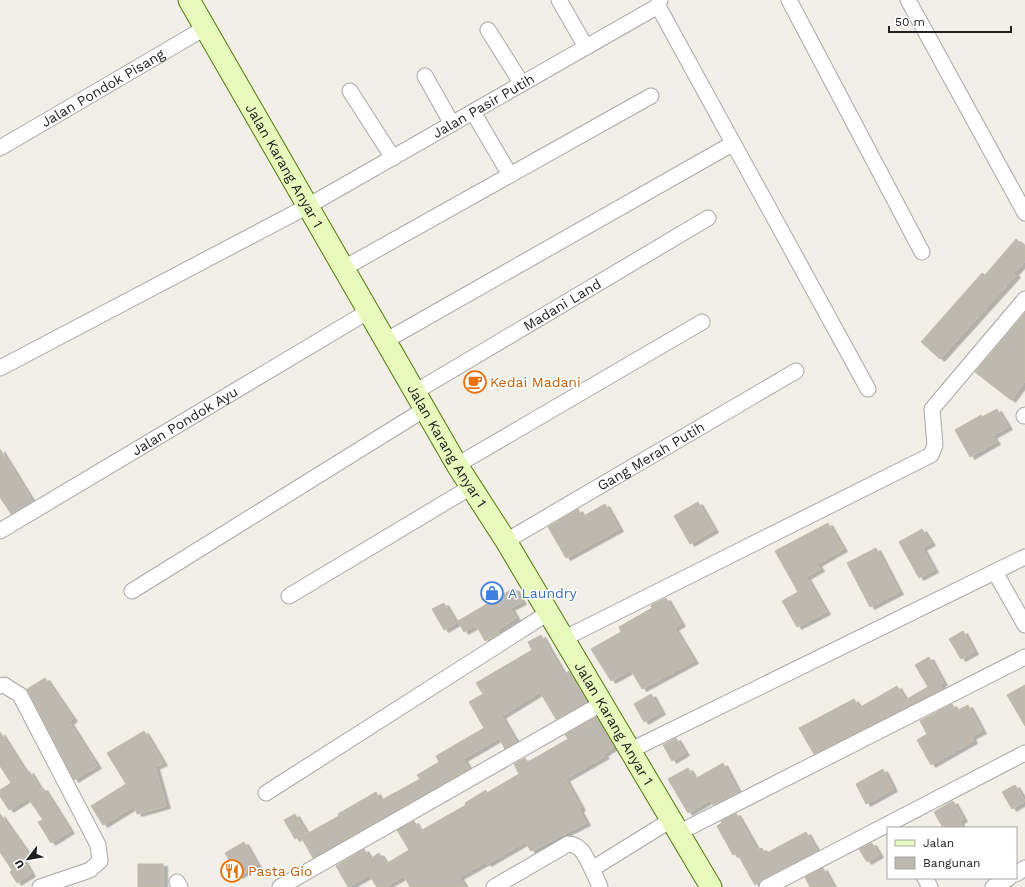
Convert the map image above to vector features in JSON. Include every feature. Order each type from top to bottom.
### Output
[{"type":"main road","name":"Jalan Karang Anyar 1","points":[[189,0],[457,465],[506,541],[601,704],[631,750],[711,887]]},
{"type":"street","points":[[559,0],[586,47]]},
{"type":"street","points":[[789,0],[922,252]]},
{"type":"street","points":[[908,0],[1025,213]]},
{"type":"street","points":[[659,3],[732,144],[868,389]]},
{"type":"street","name":"Jalan Pasir Putih","points":[[0,368],[308,206],[586,47],[659,3]]},
{"type":"street","name":"Jalan Pondok Pisang","points":[[0,148],[205,28]]},
{"type":"street","points":[[488,30],[522,84]]},
{"type":"street","points":[[425,76],[452,124]]},
{"type":"street","points":[[350,91],[393,158]]},
{"type":"street","points":[[344,268],[651,96]]},
{"type":"street","points":[[473,112],[510,175]]},
{"type":"street","points":[[385,341],[732,144]]},
{"type":"street","name":"Madani Land","points":[[132,591],[420,400],[708,218]]},
{"type":"street","points":[[563,639],[931,455],[935,445],[932,408],[1025,299]]},
{"type":"street","name":"Jalan Pondok Ayu","points":[[0,531],[369,311]]},
{"type":"street","points":[[457,465],[702,322]]},
{"type":"street","name":"Gang Merah Putih","points":[[506,541],[796,371]]},
{"type":"street","points":[[289,596],[471,487]]},
{"type":"street","points":[[631,750],[1025,557]]},
{"type":"street","points":[[995,572],[1025,626]]},
{"type":"street","points":[[266,793],[548,613]]},
{"type":"street","points":[[592,869],[675,826],[1025,657]]},
{"type":"street","points":[[0,686],[4,685],[20,695],[98,845],[100,861],[90,870],[40,887]]},
{"type":"street","points":[[280,887],[601,704]]},
{"type":"street","points":[[767,887],[1025,753]]},
{"type":"street","points":[[494,887],[568,844],[574,844],[581,849],[600,887]]},
{"type":"street","points":[[993,887],[1007,879]]},
{"type":"building","points":[[1016,239],[1025,247],[1025,261],[1014,273],[1016,275],[940,359],[921,342],[982,273],[985,275]]},
{"type":"building","points":[[1025,313],[1025,381],[1011,400],[975,372]]},
{"type":"building","points":[[997,409],[1008,427],[992,436],[996,442],[970,457],[955,430],[981,415],[982,417]]},
{"type":"building","points":[[0,449],[32,501],[11,514],[0,497]]},
{"type":"building","points":[[698,502],[714,530],[690,544],[674,516]]},
{"type":"building","points":[[605,504],[619,529],[566,558],[548,527],[578,509],[582,517]]},
{"type":"building","points":[[828,523],[843,549],[817,564],[820,569],[806,577],[826,612],[797,627],[782,601],[798,592],[775,551]]},
{"type":"building","points":[[922,529],[931,543],[922,548],[934,570],[919,578],[899,542]]},
{"type":"building","points":[[876,548],[899,592],[870,607],[847,563]]},
{"type":"building","points":[[514,588],[522,602],[510,608],[516,618],[497,630],[499,634],[485,641],[476,625],[464,632],[458,621]]},
{"type":"building","points":[[666,598],[681,624],[674,628],[694,661],[642,689],[631,670],[611,681],[591,649],[621,632],[619,627],[652,608],[651,605]]},
{"type":"building","points":[[444,603],[456,623],[444,630],[432,609]]},
{"type":"building","points":[[963,631],[974,652],[961,659],[949,639]]},
{"type":"building","points":[[541,635],[564,675],[569,671],[587,702],[556,719],[540,692],[501,716],[516,742],[505,749],[499,738],[463,759],[469,769],[313,858],[301,837],[339,816],[338,814],[376,792],[380,801],[420,779],[417,775],[439,762],[436,756],[484,728],[469,702],[483,694],[476,683],[532,650],[528,642]]},
{"type":"building","points":[[929,657],[943,683],[940,684],[943,689],[911,705],[907,699],[928,687],[915,665]]},
{"type":"building","points":[[45,678],[73,719],[69,722],[97,766],[74,780],[27,689]]},
{"type":"building","points":[[1025,685],[1025,726],[1007,695]]},
{"type":"building","points":[[897,686],[909,706],[814,754],[799,728],[854,699],[859,708]]},
{"type":"building","points":[[651,694],[661,712],[644,722],[634,704]]},
{"type":"building","points":[[952,704],[956,711],[968,705],[982,731],[971,737],[973,741],[931,765],[917,740],[927,734],[920,721]]},
{"type":"building","points":[[596,717],[614,747],[603,754],[605,756],[565,779],[581,808],[579,810],[586,823],[531,851],[525,842],[487,864],[486,862],[459,877],[465,887],[410,887],[404,876],[384,887],[377,887],[369,875],[348,887],[336,866],[364,849],[370,859],[379,853],[386,864],[409,850],[397,830],[414,821],[418,828],[420,827],[422,830],[466,805],[465,803],[486,790],[487,793],[519,774],[514,764],[525,758],[528,762],[568,739],[565,735]]},
{"type":"building","points":[[144,731],[163,763],[155,767],[166,806],[137,814],[134,806],[103,825],[91,806],[126,784],[107,753]]},
{"type":"building","points":[[0,732],[26,773],[29,771],[40,789],[43,788],[70,831],[51,843],[38,822],[43,820],[28,798],[9,810],[0,796],[0,790],[11,783],[0,766]]},
{"type":"building","points":[[676,738],[685,753],[672,761],[663,745]]},
{"type":"building","points":[[723,763],[738,792],[713,805],[710,800],[688,813],[668,779],[688,768],[695,779]]},
{"type":"building","points":[[883,769],[893,789],[866,804],[856,784]]},
{"type":"building","points":[[1015,785],[1025,801],[1012,809],[1002,792]]},
{"type":"building","points":[[953,801],[963,819],[959,822],[962,827],[942,827],[934,812]]},
{"type":"building","points":[[736,813],[757,850],[762,848],[765,854],[806,832],[817,851],[763,879],[755,885],[737,853],[733,855],[717,826],[722,823],[721,821]]},
{"type":"building","points":[[0,814],[28,854],[22,858],[31,874],[17,883],[10,872],[12,870],[0,852]]},
{"type":"building","points":[[295,814],[306,833],[295,839],[284,820]]},
{"type":"building","points":[[244,842],[257,865],[238,876],[225,853]]},
{"type":"building","points":[[872,843],[879,855],[867,862],[859,849]]},
{"type":"building","points":[[138,864],[163,864],[163,887],[138,887]]},
{"type":"building","points":[[823,868],[833,887],[810,887],[805,877]]},
{"type":"place","name":"Kedai Madani","points":[[475,382]]},
{"type":"place","name":"A Laundry","points":[[492,593]]},
{"type":"place","name":"Pasta Gio","points":[[232,871]]}]
